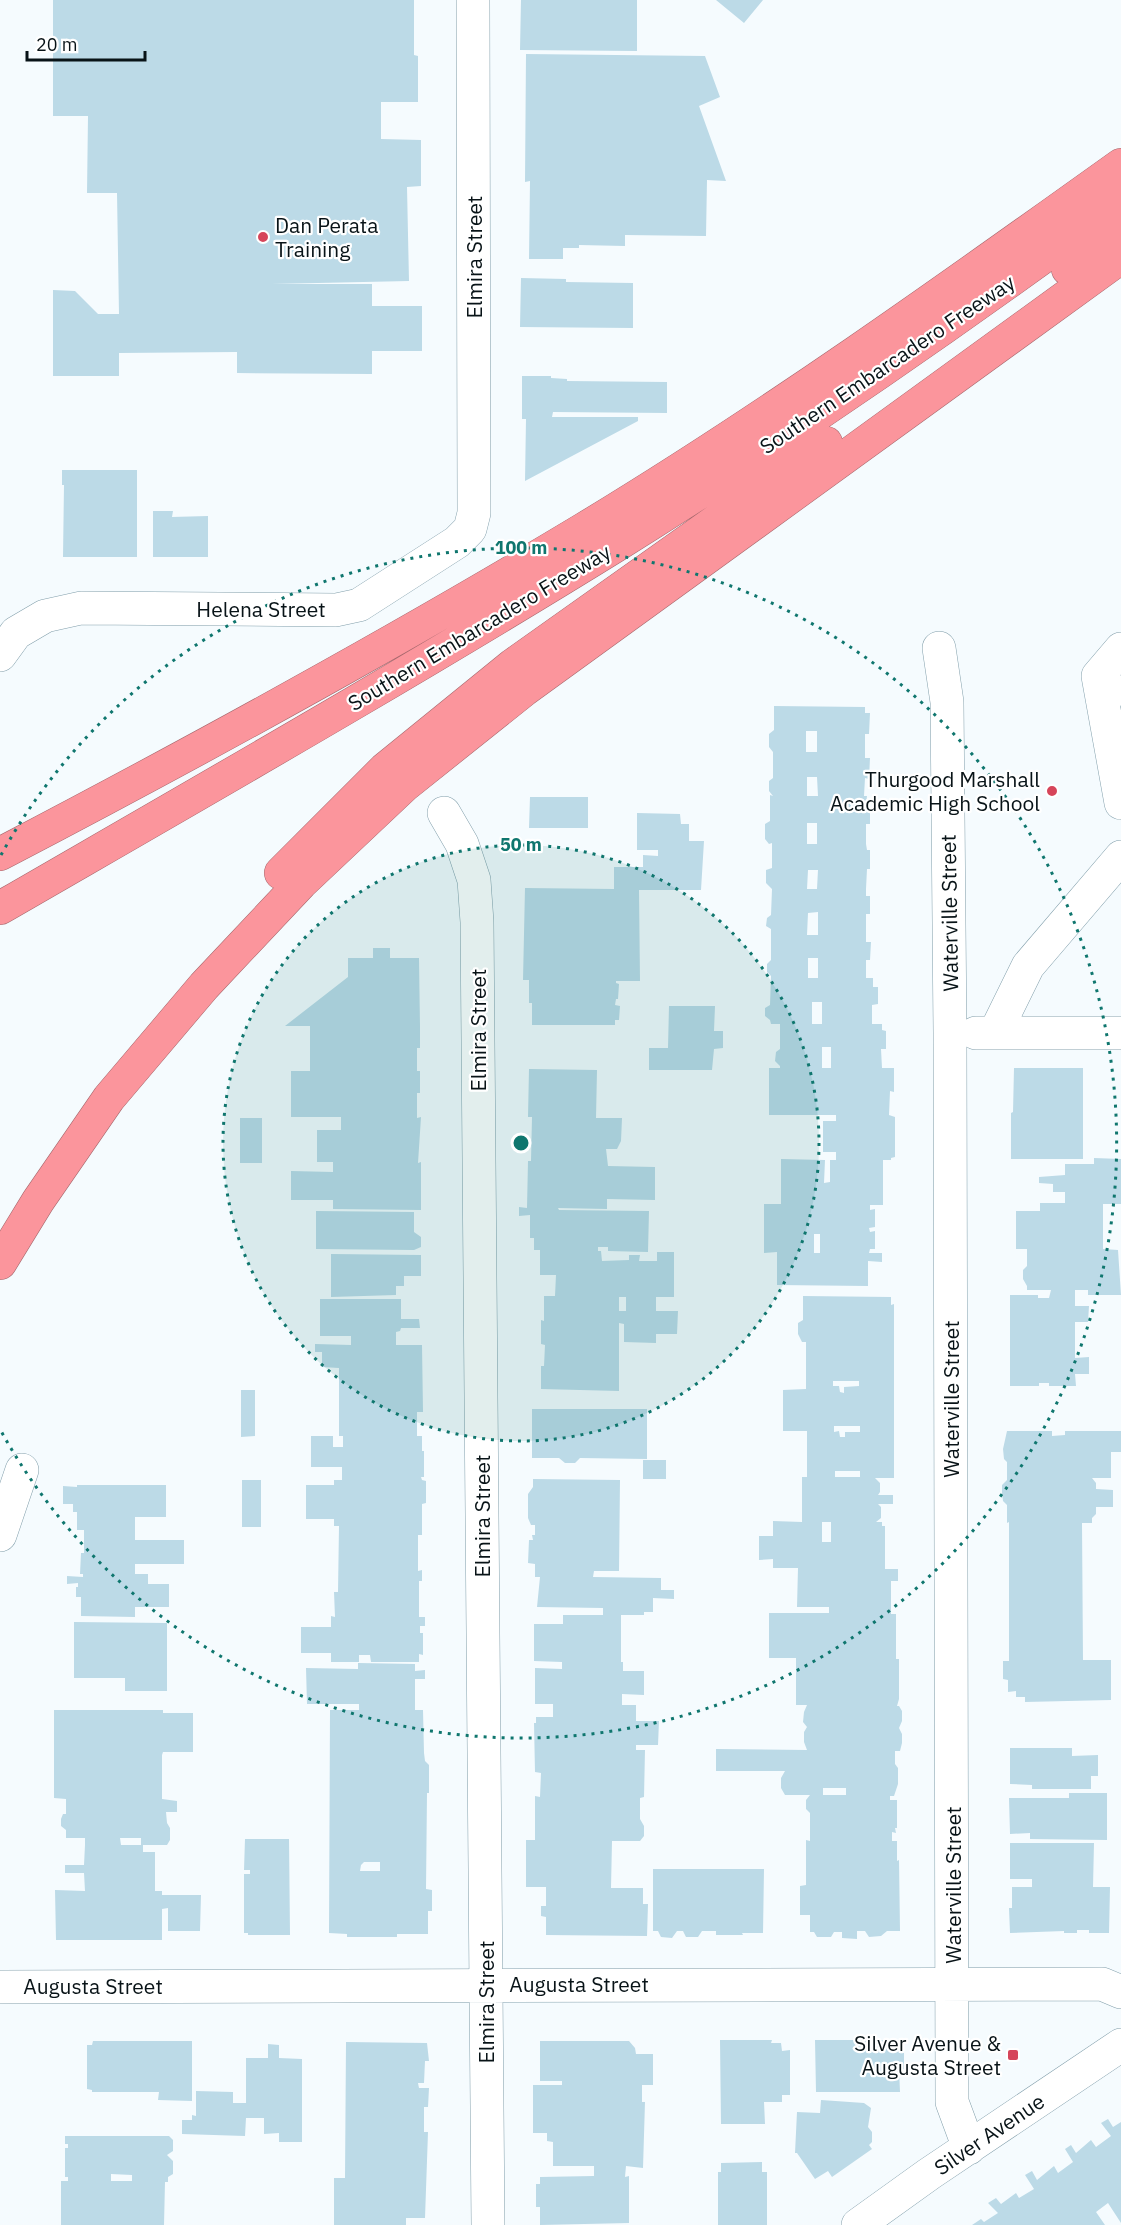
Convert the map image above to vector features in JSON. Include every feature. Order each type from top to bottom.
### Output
[{"type":"highway","name":"Southern Embarcadero Freeway","points":[[0,854],[276,707],[584,529],[741,430],[1014,242],[1121,165]]},
{"type":"highway","name":"Southern Embarcadero Freeway","points":[[0,908],[442,651],[617,544],[914,347],[1121,200]]},
{"type":"highway","points":[[0,1233],[25,1192],[104,1080],[286,867],[385,769],[513,665],[923,374],[1121,228]]},
{"type":"highway","points":[[0,1263],[38,1201],[109,1098],[204,986],[301,883],[405,785],[524,690],[1121,257]]},
{"type":"street","name":"Elmira Street","points":[[473,0],[474,513]]},
{"type":"street","name":"Helena Street","points":[[8,644],[45,616],[81,608],[336,610],[359,605],[457,542],[470,530],[474,513]]},
{"type":"street","name":"Waterville Street","points":[[939,648],[947,702],[950,1033],[952,2102],[969,2148]]},
{"type":"street","points":[[1098,676],[1121,649]]},
{"type":"street","points":[[1098,676],[1121,699]]},
{"type":"street","points":[[1098,676],[1121,803]]},
{"type":"street","name":"Elmira Street","points":[[444,813],[462,844],[474,880],[477,922],[488,2225]]},
{"type":"street","points":[[995,1033],[1028,966],[1121,857]]},
{"type":"street","points":[[950,1033],[1121,1033]]},
{"type":"street","points":[[0,1535],[22,1470]]},
{"type":"street","name":"Augusta Street","points":[[0,1987],[1102,1984],[1121,1992]]},
{"type":"street","name":"Silver Avenue","points":[[858,2225],[1121,2045]]},
{"type":"building","points":[[53,0],[414,0],[414,55],[418,56],[418,102],[381,102],[381,139],[421,140],[421,186],[407,187],[409,281],[272,284],[372,284],[372,306],[422,306],[422,351],[372,351],[372,374],[237,373],[237,352],[119,353],[119,376],[53,376],[53,290],[75,291],[98,314],[119,314],[117,193],[87,193],[88,116],[53,116]]},
{"type":"building","points":[[521,0],[637,0],[637,51],[520,50]]},
{"type":"building","points":[[716,0],[763,0],[744,23]]},
{"type":"building","points":[[526,54],[705,56],[720,97],[699,106],[726,181],[707,180],[706,236],[625,235],[625,246],[579,245],[579,248],[563,248],[563,259],[529,259],[530,181],[525,182]]},
{"type":"building","points":[[521,278],[566,279],[566,282],[633,283],[633,328],[520,327]]},
{"type":"building","points":[[522,376],[551,376],[551,378],[567,379],[567,381],[667,382],[667,413],[553,412],[552,417],[638,417],[638,421],[525,481],[526,419],[522,419]]},
{"type":"building","points":[[62,470],[137,470],[137,557],[63,557],[64,485],[62,485]]},
{"type":"building","points":[[153,511],[173,511],[172,517],[208,516],[208,557],[153,557]]},
{"type":"building","points":[[774,706],[865,707],[865,713],[870,713],[869,734],[865,734],[865,758],[870,758],[869,779],[865,778],[864,796],[867,796],[866,804],[870,803],[870,824],[866,824],[870,869],[867,869],[866,896],[870,896],[870,914],[866,914],[866,942],[871,942],[870,960],[866,960],[866,978],[873,978],[873,987],[878,987],[878,1004],[872,1005],[872,1024],[882,1024],[882,1030],[886,1031],[886,1049],[881,1049],[882,1068],[894,1068],[894,1092],[890,1091],[889,1115],[895,1117],[895,1157],[891,1160],[883,1160],[883,1205],[870,1205],[870,1210],[875,1209],[875,1227],[869,1228],[870,1232],[875,1231],[875,1249],[870,1249],[869,1253],[882,1253],[882,1262],[868,1261],[868,1286],[777,1285],[777,1252],[764,1253],[764,1204],[781,1204],[781,1159],[825,1160],[824,1183],[830,1182],[830,1160],[836,1160],[836,1152],[823,1152],[823,1121],[836,1121],[836,1115],[769,1115],[769,1068],[780,1068],[775,1061],[776,1052],[780,1049],[780,1024],[771,1024],[765,1016],[765,1008],[770,1005],[771,976],[767,972],[767,964],[771,960],[771,929],[766,926],[767,918],[771,915],[772,889],[766,883],[766,870],[772,868],[772,843],[769,844],[765,839],[765,824],[770,821],[770,795],[773,796],[769,791],[769,781],[773,778],[773,752],[769,747],[769,734],[774,730]],"holes":[[[806,731],[817,731],[817,752],[806,752]],[[807,777],[817,777],[818,796],[807,796]],[[807,823],[817,823],[817,844],[807,844]],[[808,870],[818,870],[817,889],[807,889]],[[818,912],[818,935],[807,935],[808,913]],[[808,958],[818,958],[818,978],[808,978]],[[812,1002],[822,1002],[822,1024],[812,1024]],[[822,1047],[831,1047],[831,1068],[822,1068]],[[814,1234],[820,1234],[820,1253],[814,1253]]]},
{"type":"building","points":[[530,797],[588,797],[588,828],[529,828]]},
{"type":"building","points":[[637,813],[680,814],[681,824],[689,824],[689,841],[704,841],[701,890],[639,890],[640,981],[616,981],[619,984],[618,999],[615,1005],[620,1006],[619,1020],[615,1020],[615,1025],[532,1025],[529,980],[523,980],[525,888],[614,889],[614,867],[643,867],[643,855],[658,856],[658,850],[637,850]]},
{"type":"building","points":[[373,948],[390,948],[390,958],[419,958],[420,1048],[417,1048],[417,1071],[420,1071],[420,1093],[417,1093],[417,1118],[421,1117],[418,1163],[421,1162],[421,1210],[333,1209],[333,1200],[291,1200],[291,1171],[333,1172],[333,1162],[317,1162],[317,1130],[341,1130],[341,1117],[291,1117],[291,1071],[310,1071],[310,1026],[285,1026],[348,977],[348,958],[373,958]]},
{"type":"building","points":[[669,1006],[715,1006],[714,1031],[723,1031],[723,1048],[714,1049],[712,1070],[649,1070],[649,1048],[668,1048]]},
{"type":"building","points":[[1014,1068],[1083,1068],[1083,1159],[1011,1159]]},
{"type":"building","points":[[529,1069],[597,1070],[596,1118],[622,1118],[621,1141],[617,1149],[606,1149],[608,1166],[655,1167],[655,1200],[607,1199],[607,1209],[558,1208],[559,1210],[649,1211],[648,1252],[608,1251],[608,1247],[598,1247],[602,1261],[629,1260],[629,1255],[640,1255],[639,1261],[657,1261],[657,1252],[674,1252],[674,1297],[656,1297],[656,1311],[678,1311],[677,1334],[656,1334],[656,1343],[624,1342],[624,1324],[619,1323],[619,1391],[541,1389],[541,1366],[544,1366],[545,1345],[541,1344],[544,1296],[555,1296],[556,1275],[540,1275],[540,1250],[534,1250],[534,1238],[530,1238],[530,1215],[519,1216],[519,1207],[527,1208],[532,1117],[528,1117]],"holes":[[[619,1297],[626,1297],[626,1311],[619,1311]]]},
{"type":"building","points":[[240,1118],[262,1118],[262,1163],[240,1163]]},
{"type":"building","points":[[1094,1158],[1121,1159],[1121,1204],[1103,1204],[1103,1249],[1118,1250],[1121,1295],[1088,1295],[1088,1290],[1075,1290],[1075,1306],[1089,1306],[1088,1322],[1075,1322],[1075,1358],[1089,1357],[1089,1374],[1075,1374],[1076,1386],[1049,1386],[1049,1383],[1039,1383],[1039,1386],[1010,1386],[1010,1295],[1038,1295],[1038,1298],[1049,1298],[1051,1290],[1027,1290],[1023,1270],[1027,1266],[1027,1249],[1016,1249],[1016,1211],[1040,1211],[1040,1203],[1065,1203],[1065,1192],[1053,1192],[1053,1184],[1039,1183],[1039,1177],[1065,1175],[1065,1164],[1094,1164]]},
{"type":"building","points":[[316,1211],[414,1212],[414,1232],[421,1237],[421,1247],[414,1250],[316,1249]]},
{"type":"building","points":[[331,1254],[421,1255],[421,1276],[404,1276],[404,1286],[396,1286],[396,1295],[331,1297]]},
{"type":"building","points":[[803,1296],[891,1297],[891,1305],[894,1304],[894,1478],[875,1478],[880,1483],[878,1495],[893,1495],[893,1504],[878,1504],[881,1507],[881,1518],[876,1522],[882,1522],[882,1526],[885,1526],[885,1569],[898,1569],[898,1581],[891,1581],[891,1614],[896,1614],[896,1659],[899,1659],[897,1706],[902,1711],[899,1728],[902,1743],[900,1751],[895,1751],[898,1784],[890,1800],[897,1800],[897,1828],[895,1828],[896,1833],[892,1832],[892,1841],[897,1841],[897,1861],[899,1860],[900,1931],[887,1931],[881,1936],[869,1937],[865,1931],[857,1931],[857,1939],[842,1938],[842,1932],[834,1932],[831,1937],[817,1937],[814,1932],[810,1932],[810,1915],[800,1915],[800,1886],[806,1885],[806,1840],[810,1841],[810,1813],[806,1809],[806,1800],[810,1795],[785,1795],[781,1788],[781,1778],[785,1771],[716,1771],[716,1749],[807,1750],[804,1732],[807,1727],[803,1722],[807,1705],[796,1705],[796,1658],[769,1658],[769,1613],[829,1613],[829,1607],[797,1607],[798,1568],[773,1568],[773,1559],[759,1560],[759,1536],[773,1536],[773,1521],[802,1522],[802,1477],[807,1477],[807,1431],[783,1431],[783,1390],[806,1389],[806,1342],[802,1342],[798,1334],[798,1323],[803,1320]],"holes":[[[833,1381],[859,1381],[859,1386],[844,1387],[844,1393],[840,1392],[839,1386],[833,1386]],[[834,1426],[860,1426],[860,1432],[845,1432],[845,1437],[840,1437],[839,1431],[834,1432]],[[835,1471],[860,1471],[860,1477],[835,1477]],[[822,1522],[831,1522],[831,1542],[822,1542]],[[823,1788],[846,1788],[846,1795],[823,1795]]]},
{"type":"building","points":[[320,1299],[401,1299],[401,1319],[419,1319],[420,1328],[401,1328],[396,1332],[396,1345],[422,1345],[423,1412],[417,1412],[417,1436],[422,1436],[424,1477],[421,1477],[426,1481],[426,1503],[422,1504],[422,1535],[418,1535],[418,1571],[422,1570],[422,1581],[419,1581],[419,1617],[425,1617],[425,1626],[420,1626],[420,1633],[423,1633],[423,1655],[419,1654],[419,1662],[371,1662],[370,1655],[359,1655],[359,1662],[331,1662],[331,1653],[301,1653],[301,1627],[331,1627],[331,1616],[335,1617],[334,1592],[338,1592],[339,1526],[334,1526],[334,1519],[306,1519],[306,1485],[334,1485],[334,1480],[342,1480],[342,1467],[311,1467],[311,1436],[333,1436],[333,1447],[343,1447],[343,1436],[339,1436],[339,1368],[322,1367],[322,1352],[315,1352],[315,1344],[351,1345],[351,1336],[320,1336]]},
{"type":"building","points":[[241,1390],[255,1390],[255,1436],[241,1437]]},
{"type":"building","points":[[532,1409],[647,1409],[647,1459],[580,1458],[575,1463],[565,1463],[559,1458],[532,1458]]},
{"type":"building","points":[[1007,1431],[1052,1431],[1052,1436],[1065,1435],[1065,1431],[1121,1431],[1121,1452],[1111,1452],[1111,1478],[1092,1478],[1096,1483],[1096,1489],[1113,1490],[1113,1507],[1096,1507],[1092,1523],[1082,1523],[1083,1660],[1111,1660],[1111,1700],[1025,1702],[1025,1697],[1016,1697],[1016,1691],[1008,1692],[1008,1680],[1003,1679],[1003,1661],[1009,1661],[1009,1522],[1007,1523],[1007,1505],[1003,1501],[1002,1493],[1002,1485],[1007,1480],[1007,1462],[1004,1459],[1003,1449]]},
{"type":"building","points":[[643,1460],[666,1460],[666,1479],[643,1479]]},
{"type":"building","points":[[533,1479],[620,1480],[619,1571],[594,1571],[593,1577],[661,1578],[661,1590],[674,1590],[674,1599],[653,1598],[653,1612],[644,1612],[644,1615],[621,1615],[623,1671],[644,1671],[644,1695],[622,1694],[622,1705],[636,1705],[636,1721],[659,1721],[658,1745],[636,1745],[636,1750],[645,1750],[644,1797],[640,1798],[640,1819],[644,1826],[644,1836],[640,1841],[612,1841],[611,1888],[643,1888],[643,1904],[648,1904],[647,1936],[546,1935],[546,1917],[541,1916],[541,1906],[546,1906],[546,1887],[526,1887],[526,1840],[535,1840],[535,1796],[540,1797],[541,1773],[535,1772],[534,1723],[536,1723],[536,1717],[553,1717],[553,1704],[535,1704],[535,1668],[562,1669],[562,1662],[534,1661],[534,1624],[563,1624],[563,1615],[603,1615],[603,1608],[537,1607],[540,1577],[535,1577],[535,1564],[528,1563],[529,1540],[533,1540],[532,1535],[535,1535],[535,1525],[531,1525],[528,1518],[528,1494],[533,1487]]},
{"type":"building","points":[[242,1480],[261,1480],[261,1527],[242,1527]]},
{"type":"building","points":[[77,1485],[166,1485],[166,1517],[135,1517],[135,1540],[184,1540],[184,1564],[135,1564],[135,1574],[148,1574],[148,1584],[169,1584],[169,1607],[135,1607],[135,1617],[81,1616],[81,1597],[76,1597],[78,1583],[67,1584],[67,1576],[83,1577],[83,1574],[80,1574],[81,1553],[84,1553],[84,1530],[77,1530],[77,1512],[73,1512],[73,1504],[63,1504],[63,1486],[77,1487]]},
{"type":"building","points":[[74,1622],[167,1623],[167,1691],[125,1691],[125,1678],[74,1678]]},
{"type":"building","points":[[358,1663],[415,1664],[415,1671],[425,1670],[425,1679],[415,1679],[415,1710],[423,1710],[424,1753],[425,1761],[429,1765],[426,1889],[432,1890],[432,1911],[428,1911],[428,1934],[397,1934],[397,1937],[347,1937],[347,1934],[329,1933],[330,1710],[359,1710],[359,1704],[307,1704],[306,1668],[358,1669]],"holes":[[[364,1862],[380,1862],[380,1871],[360,1871]]]},
{"type":"building","points":[[54,1710],[163,1710],[163,1713],[193,1713],[193,1752],[163,1752],[162,1755],[162,1799],[177,1801],[177,1812],[166,1812],[170,1840],[167,1845],[143,1845],[143,1852],[155,1852],[155,1891],[162,1891],[162,1895],[201,1895],[200,1931],[168,1931],[168,1908],[162,1909],[162,1940],[56,1940],[55,1890],[85,1891],[84,1873],[65,1873],[65,1865],[84,1865],[85,1838],[66,1838],[66,1830],[61,1826],[61,1819],[63,1814],[66,1814],[66,1799],[54,1798]],"holes":[[[120,1838],[141,1838],[141,1845],[121,1845]]]},
{"type":"building","points":[[1010,1748],[1072,1748],[1072,1756],[1098,1755],[1098,1776],[1091,1776],[1091,1789],[1032,1789],[1032,1785],[1010,1784]]},
{"type":"building","points":[[1069,1793],[1107,1793],[1107,1840],[1030,1839],[1030,1833],[1010,1834],[1009,1798],[1069,1798]]},
{"type":"building","points":[[245,1839],[289,1839],[290,1935],[248,1935],[244,1933],[244,1874],[250,1874],[250,1870],[244,1870]]},
{"type":"building","points":[[1010,1843],[1094,1843],[1093,1887],[1110,1887],[1109,1933],[1089,1933],[1089,1930],[1077,1930],[1077,1933],[1064,1933],[1064,1931],[1010,1933],[1009,1908],[1012,1908],[1012,1887],[1032,1887],[1032,1879],[1010,1879]]},
{"type":"building","points":[[653,1869],[764,1869],[763,1933],[716,1935],[716,1931],[702,1931],[698,1937],[686,1937],[683,1931],[677,1931],[672,1938],[661,1937],[658,1931],[653,1931]]},
{"type":"building","points":[[720,2040],[772,2040],[771,2043],[781,2043],[782,2051],[790,2050],[790,2095],[782,2095],[782,2102],[764,2102],[765,2124],[721,2124]]},
{"type":"building","points":[[815,2040],[899,2040],[899,2049],[904,2049],[904,2069],[899,2069],[900,2092],[816,2092]]},
{"type":"building","points":[[93,2041],[192,2041],[192,2101],[158,2100],[159,2092],[92,2092],[87,2089],[87,2045],[92,2045]]},
{"type":"building","points":[[540,2041],[629,2041],[635,2048],[636,2054],[653,2054],[653,2085],[642,2085],[642,2102],[645,2102],[643,2168],[626,2166],[625,2177],[629,2176],[629,2223],[540,2225],[540,2207],[536,2207],[536,2184],[540,2184],[540,2177],[594,2176],[594,2166],[553,2166],[553,2142],[547,2141],[547,2133],[533,2133],[533,2085],[562,2085],[562,2081],[540,2081]]},
{"type":"building","points":[[346,2042],[427,2043],[429,2061],[425,2061],[424,2083],[418,2083],[419,2088],[429,2088],[428,2107],[424,2107],[424,2132],[428,2132],[425,2218],[406,2218],[406,2225],[334,2225],[334,2178],[345,2178]]},
{"type":"building","points":[[268,2044],[279,2045],[279,2058],[302,2059],[302,2142],[279,2142],[279,2133],[264,2134],[264,2118],[246,2118],[245,2136],[182,2134],[182,2120],[192,2120],[192,2115],[196,2116],[196,2091],[233,2092],[233,2103],[246,2103],[246,2058],[268,2058]]},
{"type":"building","points":[[821,2100],[864,2103],[871,2108],[868,2127],[872,2132],[872,2142],[869,2145],[872,2149],[832,2177],[828,2171],[815,2179],[795,2153],[797,2112],[820,2113]]},
{"type":"building","points":[[1108,2119],[1113,2127],[1121,2122],[1121,2223],[1108,2203],[1096,2212],[1105,2225],[972,2225],[981,2219],[984,2222],[998,2213],[988,2203],[996,2198],[1001,2204],[1016,2193],[1019,2198],[1034,2189],[1025,2175],[1032,2171],[1037,2180],[1054,2166],[1058,2173],[1073,2162],[1065,2149],[1071,2145],[1076,2153],[1091,2140],[1096,2147],[1111,2136],[1101,2123]]},
{"type":"building","points":[[65,2136],[169,2136],[173,2140],[173,2151],[167,2155],[173,2161],[173,2174],[168,2177],[168,2182],[165,2182],[164,2225],[61,2225],[61,2181],[68,2181],[68,2177],[65,2177],[65,2148],[68,2148],[68,2144],[65,2144]],"holes":[[[111,2174],[132,2175],[132,2181],[111,2181]]]},
{"type":"building","points":[[762,2162],[762,2172],[767,2172],[767,2225],[718,2225],[718,2172],[721,2172],[721,2163]]},
{"type":"place","name":"Dan Perata Training","points":[[263,237]]},
{"type":"place","name":"Thurgood Marshall Academic High School","points":[[1052,791]]},
{"type":"place","name":"Silver Avenue & Augusta Street","points":[[1013,2055]]}]
